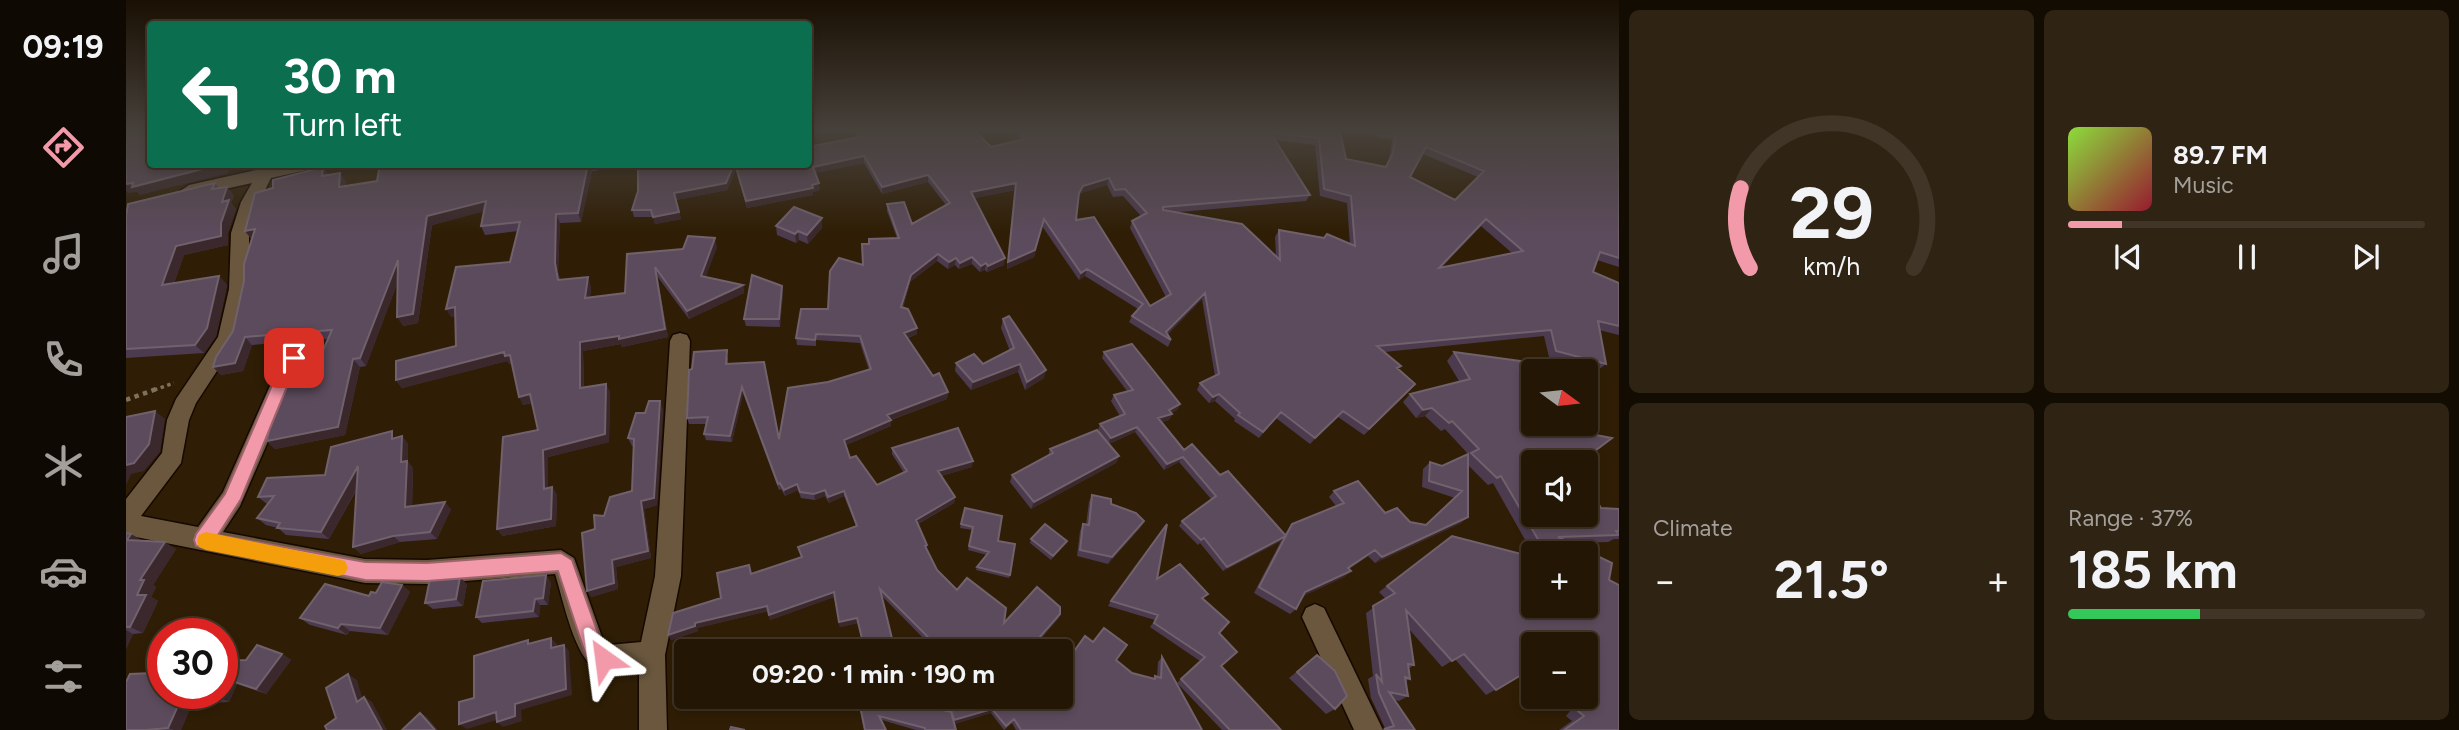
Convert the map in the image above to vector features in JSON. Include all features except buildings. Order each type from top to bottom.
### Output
[{"type":"street","points":[[168,196],[288,168]]},
{"type":"street","points":[[126,517],[173,456],[178,420],[187,399],[228,339],[239,289],[240,233],[250,202],[266,172]]},
{"type":"street","points":[[653,730],[652,655],[668,576],[680,341]]},
{"type":"street","points":[[203,540],[232,499],[283,377],[294,358]]},
{"type":"street","points":[[126,524],[365,571],[427,572],[561,562],[565,566],[593,649],[598,655],[604,659],[652,655]]},
{"type":"street","points":[[1315,617],[1369,730]]},
{"type":"path","points":[[126,400],[208,368]]},
{"type":"slow traffic","points":[[206,541],[338,568]]},
{"type":"route","points":[[294,358],[232,499],[203,540],[326,566],[365,571],[427,572],[561,562],[565,566],[593,649],[604,659]]}]
